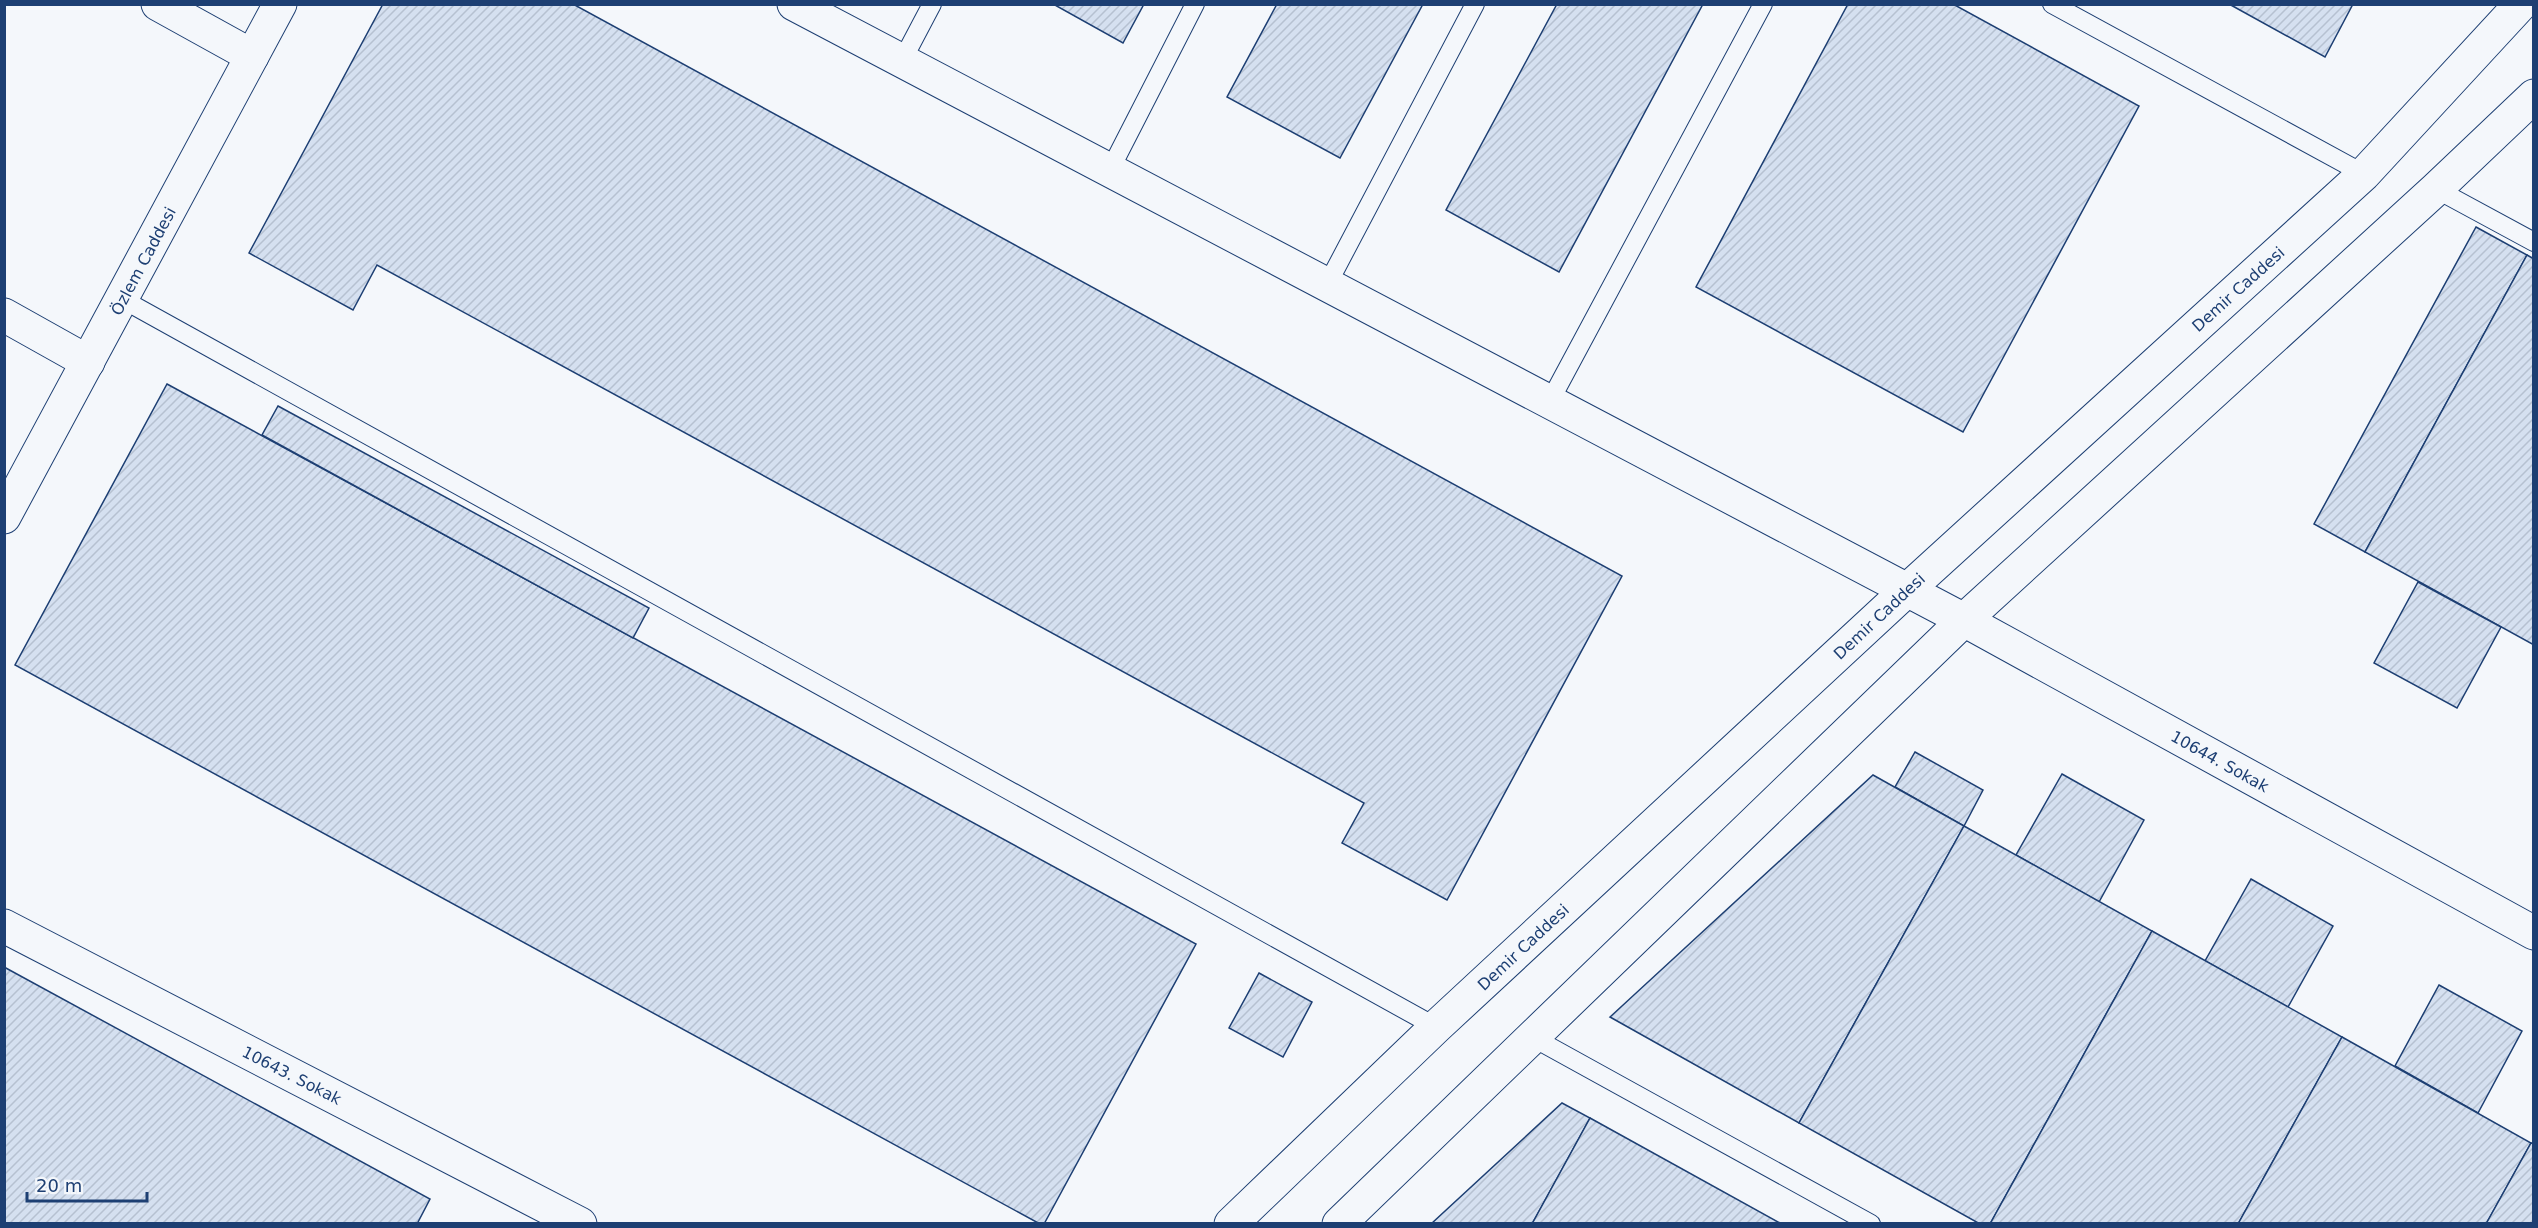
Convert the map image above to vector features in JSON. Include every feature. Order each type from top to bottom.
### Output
[{"type":"street","points":[[158,4],[252,56]]},
{"type":"street","name":"Özlem Caddesi","points":[[4,517],[280,4]]},
{"type":"street","name":"10644. Sokak","points":[[794,4],[1964,620],[2534,933]]},
{"type":"street","name":"Demir Caddesi","points":[[1231,1224],[1436,1027],[1906,591],[2364,174],[2521,4]]},
{"type":"street","points":[[1339,1224],[1964,620],[2436,189],[2534,96]]},
{"type":"street","points":[[4,315],[88,362]]},
{"type":"street","name":"10643. Sokak","points":[[4,926],[580,1224]]},
{"type":"lane","points":[[902,61],[932,4]]},
{"type":"lane","points":[[1110,170],[1195,4]]},
{"type":"lane","points":[[1328,285],[1475,4]]},
{"type":"lane","points":[[1549,403],[1763,4]]},
{"type":"lane","points":[[2052,4],[2364,174]]},
{"type":"lane","points":[[2436,189],[2534,242]]},
{"type":"lane","points":[[122,299],[1436,1027]]},
{"type":"lane","points":[[1532,1037],[1871,1224]]},
{"type":"building","points":[[383,4],[573,4],[1622,576],[1447,900],[1342,843],[1364,803],[377,265],[353,310],[249,253]]},
{"type":"building","points":[[1053,4],[1144,4],[1123,43]]},
{"type":"building","points":[[1277,4],[1423,4],[1340,158],[1227,97]]},
{"type":"building","points":[[1557,4],[1703,4],[1559,272],[1446,210]]},
{"type":"building","points":[[1848,4],[1953,4],[2139,106],[1963,432],[1696,287]]},
{"type":"building","points":[[2229,4],[2353,4],[2325,57]]},
{"type":"building","points":[[2476,227],[2527,255],[2365,552],[2314,524]]},
{"type":"building","points":[[2527,255],[2534,259],[2534,645],[2365,552]]},
{"type":"building","points":[[167,384],[1196,944],[1044,1224],[1040,1224],[15,665]]},
{"type":"building","points":[[278,406],[649,608],[633,638],[262,435]]},
{"type":"building","points":[[2418,582],[2501,627],[2457,708],[2374,663]]},
{"type":"building","points":[[1915,752],[1983,790],[1964,826],[1895,787]]},
{"type":"building","points":[[2062,774],[2144,820],[2099,902],[2016,855]]},
{"type":"building","points":[[1873,775],[1964,826],[1799,1123],[1610,1017]]},
{"type":"building","points":[[1964,826],[2152,931],[1990,1224],[1980,1224],[1799,1123]]},
{"type":"building","points":[[2251,879],[2333,926],[2288,1007],[2205,961]]},
{"type":"building","points":[[2152,931],[2342,1037],[2238,1224],[1990,1224]]},
{"type":"building","points":[[4,967],[430,1199],[417,1224],[4,1224]]},
{"type":"building","points":[[1259,973],[1312,1002],[1283,1057],[1229,1028]]},
{"type":"building","points":[[2439,985],[2522,1031],[2478,1113],[2395,1066]]},
{"type":"building","points":[[2342,1037],[2531,1143],[2486,1224],[2238,1224]]},
{"type":"building","points":[[1562,1103],[1590,1118],[1532,1224],[1431,1224]]},
{"type":"building","points":[[1590,1118],[1780,1223],[1532,1224]]},
{"type":"building","points":[[2531,1143],[2534,1144],[2534,1224],[2486,1224]]}]
